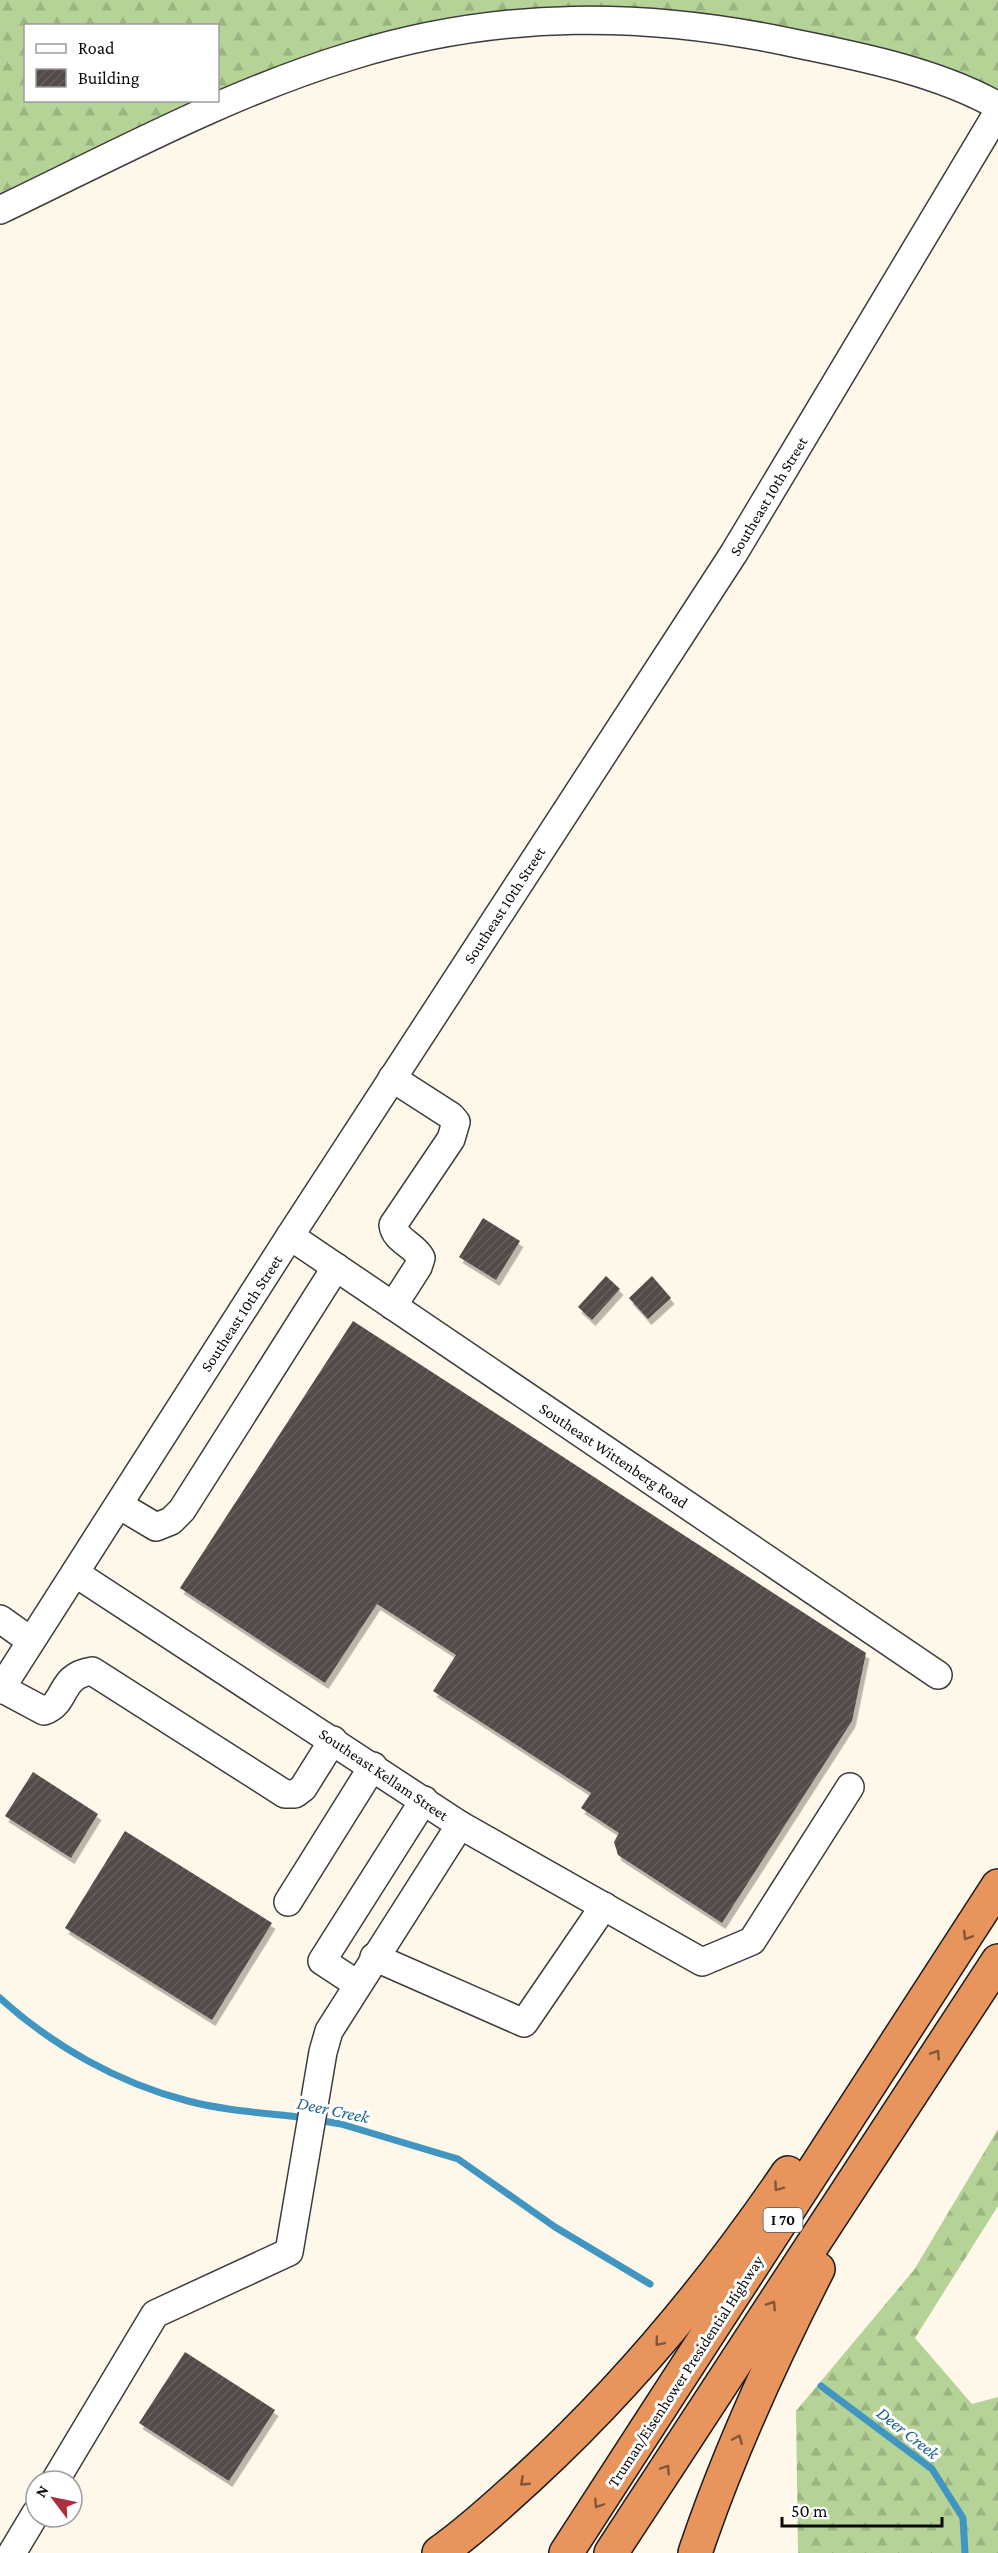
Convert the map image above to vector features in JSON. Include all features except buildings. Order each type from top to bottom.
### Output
[{"type":"highway","name":"Truman/Eisenhower Presidential Highway","points":[[566,2553],[998,1886]]},
{"type":"highway","name":"I 70","points":[[611,2553],[998,1961]]},
{"type":"highway","points":[[440,2553],[490,2513],[556,2452],[611,2397],[659,2344],[710,2281],[840,2097],[942,1975]]},
{"type":"highway","points":[[695,2553],[736,2442],[786,2332],[820,2264],[844,2225],[912,2090]]},
{"type":"street","points":[[0,210],[212,109],[310,70],[352,55],[428,37],[502,24],[565,19],[614,19],[669,22],[755,34],[820,48],[958,86],[998,106]]},
{"type":"street","name":"Southeast 10th Street","points":[[1,1689],[290,1236],[734,553],[998,112]]},
{"type":"street","points":[[392,1078],[451,1116],[456,1122],[451,1139],[393,1225],[398,1237],[418,1251],[421,1258],[418,1268],[393,1306]]},
{"type":"street","name":"Southeast Wittenberg Road","points":[[290,1236],[938,1675]]},
{"type":"street","points":[[118,1504],[156,1527],[171,1521],[182,1510],[336,1267]]},
{"type":"street","name":"Southeast Kellam Street","points":[[75,1573],[460,1825],[702,1962],[752,1941],[850,1787]]},
{"type":"street","points":[[0,1620],[31,1641]]},
{"type":"street","points":[[1,1689],[44,1711],[52,1708],[71,1679],[78,1673],[92,1671],[285,1794],[295,1794],[303,1788],[333,1740]]},
{"type":"street","points":[[288,1902],[373,1766]]},
{"type":"street","points":[[357,1984],[322,1961],[424,1800]]},
{"type":"street","points":[[62,2469],[155,2314],[289,2252],[323,2052],[330,2031],[374,1957],[460,1825]]},
{"type":"street","points":[[374,1957],[524,2024],[604,1906]]},
{"type":"street","points":[[12,2553],[26,2529]]},
{"type":"green space","points":[[0,0],[998,0],[998,106],[974,92],[613,19],[352,55],[0,210]]},
{"type":"green space","points":[[998,2129],[998,2206],[915,2338],[972,2404],[998,2397],[998,2553],[798,2553],[796,2411],[914,2270]]},
{"type":"waterway","name":"Deer Creek","points":[[0,1998],[64,2047],[137,2084],[202,2104],[306,2118]]},
{"type":"waterway","name":"Deer Creek","points":[[317,2120],[341,2124],[458,2159],[555,2227],[650,2284]]},
{"type":"waterway","name":"Deer Creek","points":[[821,2386],[932,2469],[963,2518],[965,2553]]}]
